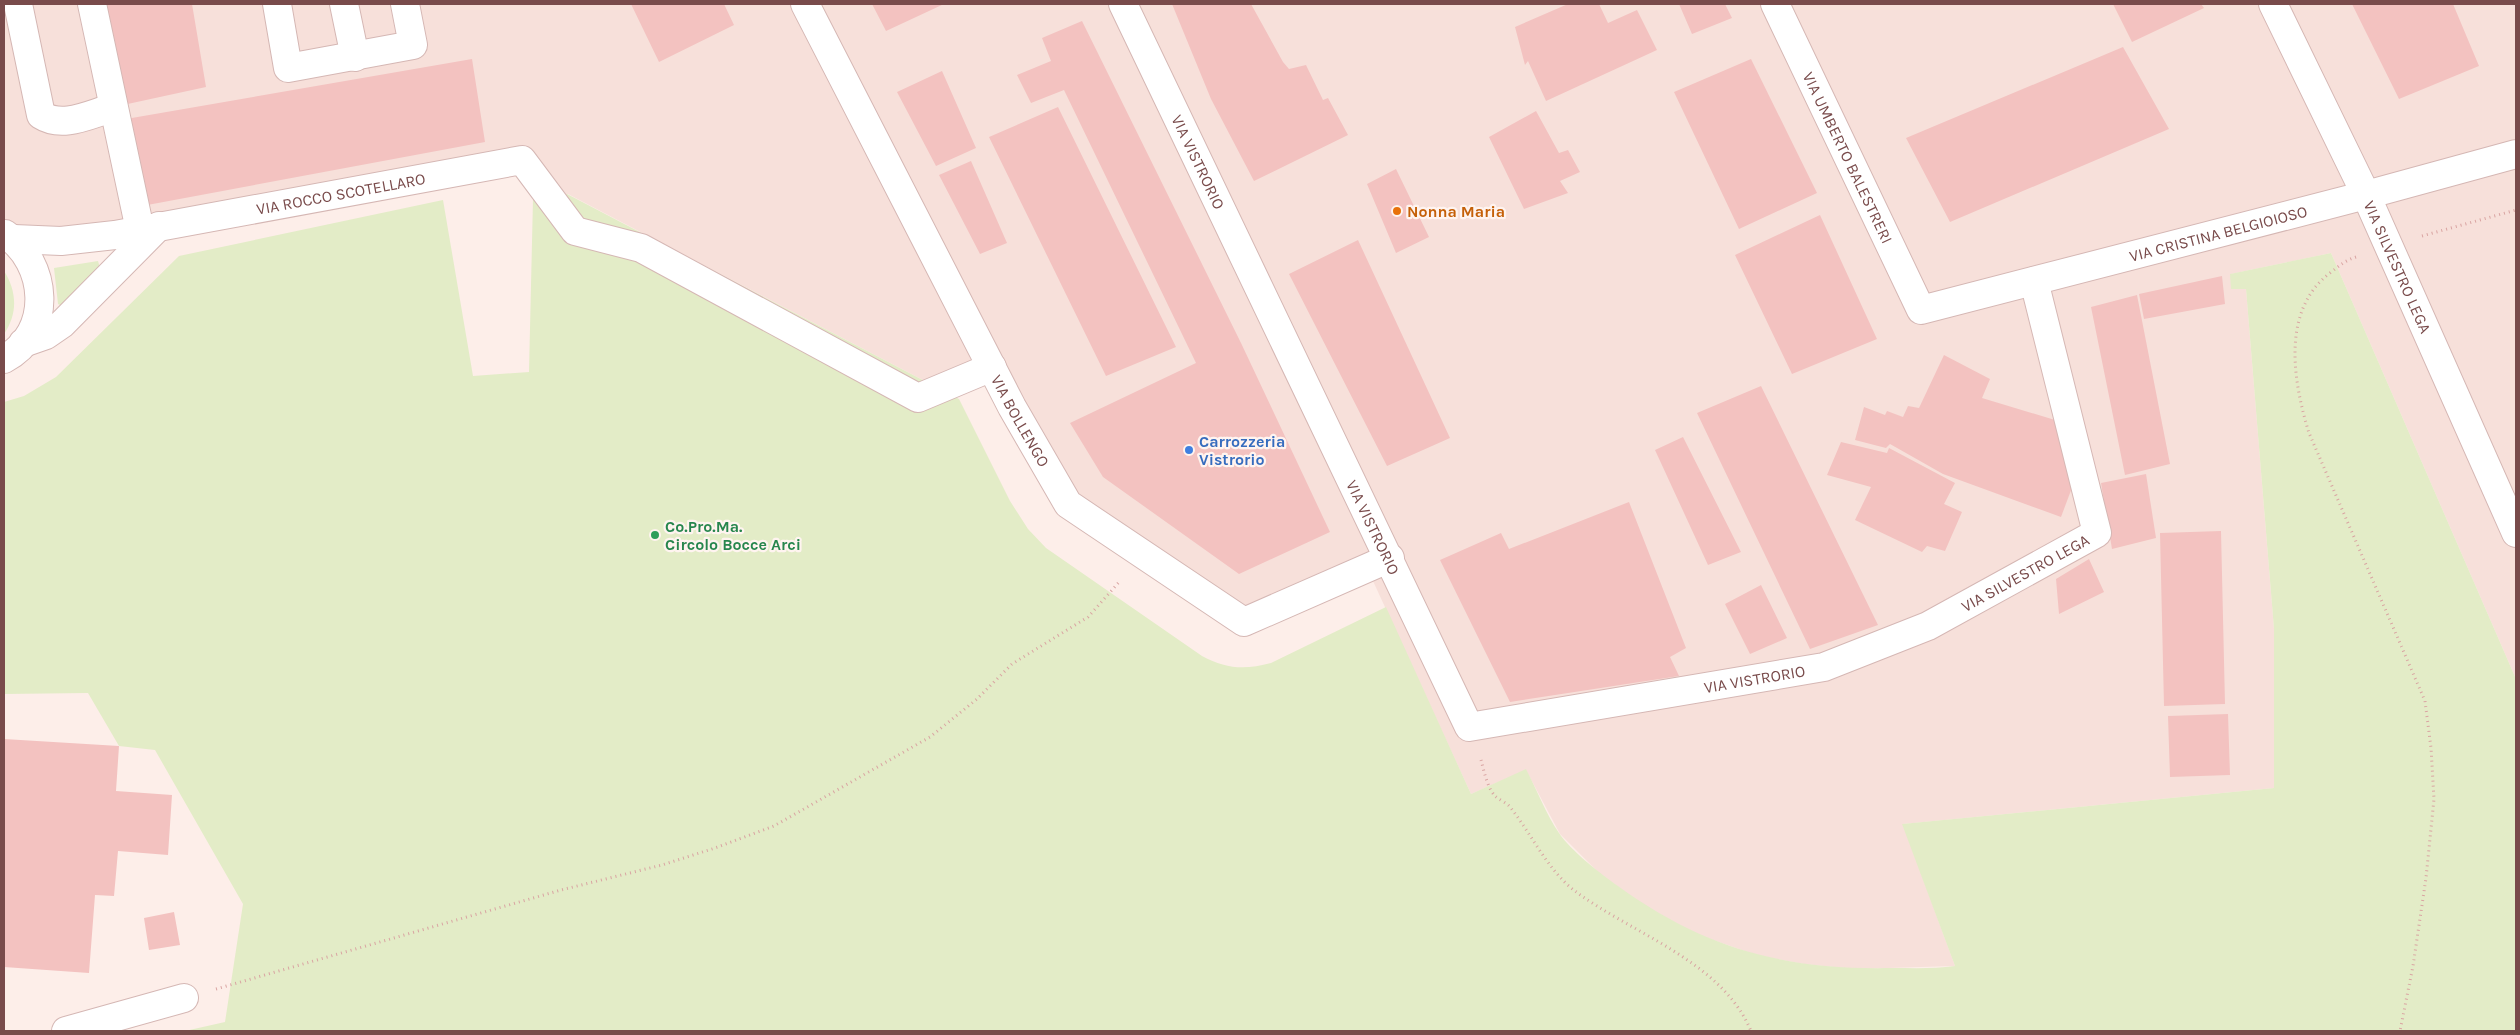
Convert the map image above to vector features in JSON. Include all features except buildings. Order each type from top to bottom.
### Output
[{"type":"street","points":[[18,4],[41,115],[50,121],[66,121],[112,108]]},
{"type":"street","points":[[13,351],[46,335],[62,324],[150,228],[112,108],[92,4]]},
{"type":"street","points":[[277,4],[288,68],[413,45],[405,4]]},
{"type":"street","points":[[344,4],[355,57]]},
{"type":"street","name":"VIA BOLLENGO","points":[[805,4],[992,367],[1068,504],[1244,622],[1390,558]]},
{"type":"street","name":"VIA VISTRORIO","points":[[1123,4],[1390,558],[1469,727],[1824,667]]},
{"type":"street","name":"VIA UMBERTO BALESTRERI","points":[[1775,4],[1921,310]]},
{"type":"street","name":"VIA SILVESTRO LEGA","points":[[2273,4],[2366,195],[2516,533]]},
{"type":"street","name":"VIA CRISTINA BELGIOIOSO","points":[[1921,310],[2366,195],[2516,154]]},
{"type":"street","name":"VIA ROCCO SCOTELLARO","points":[[9,236],[79,240],[522,160],[575,231],[640,248],[918,398],[992,367]]},
{"type":"street","points":[[9,236],[27,253],[36,271],[40,289],[39,309],[33,327],[13,351]]},
{"type":"street","name":"VIA SILVESTRO LEGA","points":[[1824,667],[1928,626],[2097,533],[2034,281]]},
{"type":"street","points":[[66,1031],[184,998]]},
{"type":"path","points":[[2400,1031],[2426,878],[2434,799],[2431,748],[2425,701],[2309,433],[2299,401],[2294,354],[2301,311],[2320,281],[2348,260],[2388,246],[2516,210]]},
{"type":"path","points":[[184,998],[561,890],[662,864],[715,848],[774,826],[930,737],[977,699],[1012,664],[1088,617],[1117,585],[1139,551]]},
{"type":"path","points":[[1469,727],[1495,796],[1508,806],[1540,851],[1574,890],[1688,961],[1718,983],[1738,1008],[1751,1031]]},
{"type":"shaded area","points":[[4,4],[2516,4],[2516,679],[2331,253],[2231,274],[2231,289],[2246,289],[2274,629],[2274,788],[1903,824],[1955,966],[1854,969],[1804,964],[1756,955],[1699,935],[1649,909],[1599,873],[1560,834],[1526,770],[1471,794],[1367,568],[1244,622],[1068,504],[992,367],[940,389],[568,194],[552,199],[522,160],[115,235],[4,233]]},
{"type":"green space","points":[[567,194],[959,399],[1010,501],[1028,529],[1046,548],[1202,656],[1219,664],[1236,667],[1253,667],[1271,663],[1386,607],[1471,794],[1526,769],[1550,818],[1564,840],[1595,869],[1650,908],[1682,926],[1747,951],[1781,960],[1852,968],[1940,968],[1955,966],[1902,824],[2274,788],[2274,629],[2246,289],[2231,289],[2230,274],[2331,253],[2516,679],[2516,1031],[185,1031],[225,1022],[243,904],[155,750],[119,746],[88,693],[4,694],[4,402],[24,396],[56,377],[179,256],[443,200],[473,376],[529,372],[533,199]]},
{"type":"green space","points":[[98,261],[100,268],[62,306],[58,304],[54,268]]},
{"type":"green space","points":[[4,271],[13,294],[14,311],[4,334]]},
{"type":"place","name":"Nonna Maria","points":[[1397,211]]},
{"type":"place","name":"Carrozzeria Vistrorio","points":[[1189,450]]},
{"type":"place","name":"Co.Pro.Ma. Circolo Bocce Arci","points":[[655,535]]}]
